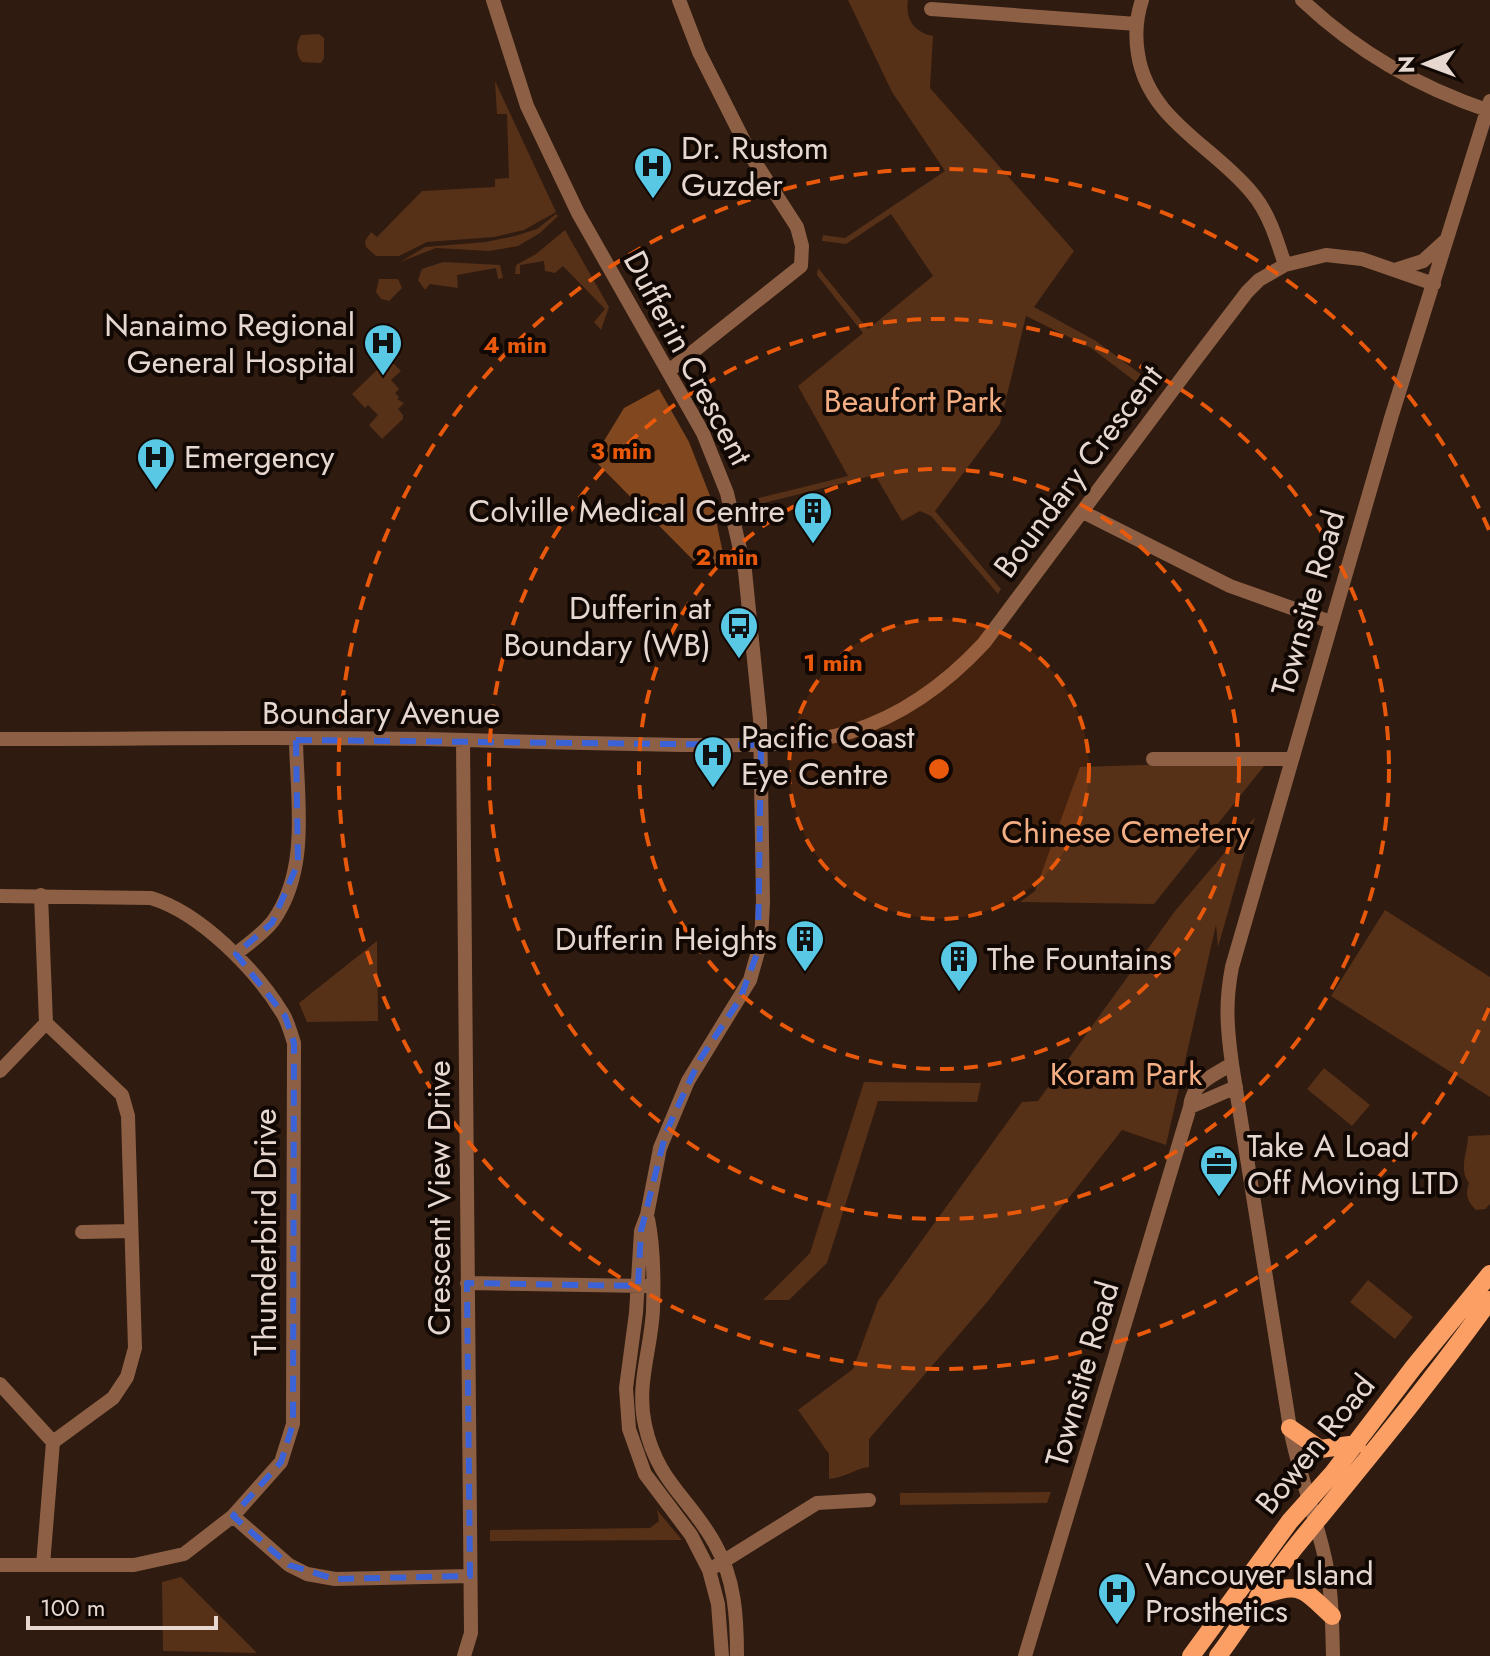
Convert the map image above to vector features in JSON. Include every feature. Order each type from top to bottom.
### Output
[{"type":"main road","name":"Bowen Road","points":[[1191,1656],[1290,1521],[1357,1444],[1413,1368],[1490,1274]]},
{"type":"main road","name":"Bowen Road","points":[[1218,1656],[1258,1597],[1433,1377],[1490,1300]]},
{"type":"main road","points":[[1290,1428],[1320,1449],[1357,1444]]},
{"type":"main road","points":[[1258,1597],[1283,1587],[1300,1589],[1332,1616]]},
{"type":"street","points":[[494,3],[511,0]]},
{"type":"street","points":[[670,370],[801,266],[802,246],[797,227],[753,159],[699,52],[679,0]]},
{"type":"street","points":[[1142,0],[1137,24],[1139,62],[1154,97],[1166,114],[1252,192],[1271,223],[1285,265]]},
{"type":"street","points":[[1302,0],[1346,37],[1395,69],[1433,89],[1489,108]]},
{"type":"street","name":"Dufferin Crescent","points":[[494,3],[527,106],[578,213],[670,370],[718,466],[735,521],[745,571],[761,745],[763,903],[758,951],[750,980],[740,999],[699,1061],[677,1103],[658,1156],[647,1215],[651,1232],[645,1286],[626,1388],[629,1429],[645,1474],[691,1535],[709,1570],[718,1604],[722,1656]]},
{"type":"street","points":[[931,9],[1137,24]]},
{"type":"street","name":"Townsite Road","points":[[1025,1656],[1190,1107],[1191,1094],[1200,1083],[1232,1064],[1225,1018],[1232,967],[1395,405],[1489,108]]},
{"type":"street","points":[[1394,271],[1423,261],[1448,239]]},
{"type":"street","name":"Boundary Crescent","points":[[761,745],[849,732],[898,712],[937,688],[984,643],[1259,280],[1285,265],[1326,255],[1344,256],[1434,284]]},
{"type":"street","points":[[1083,512],[1230,586],[1331,622]]},
{"type":"street","name":"Boundary Avenue","points":[[0,739],[463,740],[761,745]]},
{"type":"street","points":[[236,954],[272,923],[289,893],[298,863],[296,740]]},
{"type":"street","name":"Crescent View Drive","points":[[463,740],[471,1633],[465,1656]]},
{"type":"street","points":[[1153,759],[1292,759]]},
{"type":"street","points":[[41,895],[46,1023],[122,1095],[128,1116],[135,1348],[127,1377],[113,1398],[53,1442]]},
{"type":"street","name":"Thunderbird Drive","points":[[0,896],[151,898],[172,904],[236,954],[285,1016],[294,1043],[293,1424],[281,1462],[233,1516],[184,1554],[134,1565],[0,1565]]},
{"type":"street","points":[[0,1071],[46,1023]]},
{"type":"street","points":[[1232,1064],[1290,1428],[1323,1551],[1332,1616],[1333,1656]]},
{"type":"street","points":[[1190,1107],[1236,1087]]},
{"type":"street","points":[[82,1232],[131,1231]]},
{"type":"street","points":[[467,1283],[645,1286]]},
{"type":"street","name":"Dufferin Crescent","points":[[645,1286],[653,1310],[642,1378],[643,1414],[648,1438],[668,1481],[706,1529],[723,1560],[734,1595],[737,1656]]},
{"type":"street","points":[[0,1384],[53,1442],[43,1565]]},
{"type":"street","points":[[709,1570],[817,1503],[869,1500]]},
{"type":"street","points":[[233,1516],[289,1565],[307,1574],[335,1579],[470,1576]]},
{"type":"highlighted area","points":[[296,740],[761,745],[758,951],[740,999],[699,1061],[666,1132],[641,1231],[638,1286],[467,1283],[470,1576],[335,1579],[289,1565],[233,1516],[281,1462],[293,1424],[294,1043],[285,1016],[236,954],[272,923],[298,863]]},
{"type":"green space","name":"Beaufort Park","points":[[848,0],[908,0],[912,24],[933,36],[930,88],[1074,251],[1034,307],[1096,341],[1154,384],[1148,391],[1091,348],[1026,316],[1000,424],[935,511],[1001,589],[998,594],[931,516],[920,511],[902,521],[875,475],[752,506],[751,500],[848,476],[798,386],[863,333],[817,275],[818,268],[868,329],[933,276],[891,214],[846,244],[822,241],[823,235],[845,238],[945,171],[892,92]]},
{"type":"green space","points":[[319,34],[324,38],[321,63],[302,62],[297,48],[301,35]]},
{"type":"green space","points":[[495,81],[556,212],[524,230],[494,237],[427,242],[399,256],[376,256],[366,247],[365,241],[371,232],[377,237],[422,191],[495,187],[495,179],[509,178],[507,114],[497,114]]},
{"type":"green space","points":[[556,214],[558,216],[540,233],[518,246],[489,251],[436,248],[400,262],[425,247],[486,242],[515,236],[537,229]]},
{"type":"green space","points":[[565,230],[609,307],[601,330],[594,322],[605,309],[563,266],[555,273],[545,271],[544,261],[520,265],[520,274],[515,274],[516,265],[536,254]]},
{"type":"green space","points":[[443,262],[500,265],[503,278],[498,279],[496,268],[457,275],[458,288],[430,284],[425,290],[418,280],[422,269]]},
{"type":"green space","points":[[379,279],[398,279],[402,288],[389,301],[381,299],[376,292]]},
{"type":"green space","points":[[393,363],[401,371],[391,380],[399,389],[395,393],[399,397],[397,399],[404,403],[398,409],[403,419],[382,439],[369,425],[378,415],[368,405],[365,408],[352,394],[383,364],[387,368]]},
{"type":"green space","name":"Chinese Cemetery","points":[[1268,761],[1154,904],[1020,902],[1035,891],[1080,767]]},
{"type":"green space","name":"Koram Park","points":[[1255,817],[1218,947],[1216,925],[1166,1145],[1122,1130],[988,1301],[869,1439],[869,1467],[829,1479],[829,1454],[798,1410],[853,1369],[878,1301],[1022,1102],[1038,1101],[1175,911]]},
{"type":"green space","points":[[1385,910],[1490,977],[1490,1097],[1331,996]]},
{"type":"green space","points":[[377,941],[378,1021],[307,1022],[299,1003]]},
{"type":"green space","points":[[1324,1068],[1370,1105],[1352,1126],[1307,1089]]},
{"type":"green space","points":[[864,1082],[981,1083],[977,1102],[878,1101],[827,1263],[789,1300],[763,1300],[810,1253]]},
{"type":"green space","points":[[1490,1135],[1490,1204],[1485,1209],[1476,1210],[1468,1198],[1469,1183],[1464,1172],[1468,1136]]},
{"type":"green space","points":[[1368,1280],[1413,1317],[1395,1339],[1350,1302]]},
{"type":"green space","points":[[1051,1492],[1047,1503],[900,1505],[900,1493]]},
{"type":"green space","points":[[657,1510],[682,1540],[490,1541],[490,1530],[650,1528],[659,1521]]},
{"type":"green space","points":[[181,1577],[257,1653],[163,1651],[162,1582]]},
{"type":"shaded area","points":[[659,389],[689,442],[712,501],[725,563],[698,565],[593,459],[624,408]]},
{"type":"place","name":"Dr. Rustom Guzder","points":[[653,200]]},
{"type":"place","name":"Nanaimo Regional General Hospital","points":[[383,377]]},
{"type":"place","name":"Emergency","points":[[156,491]]},
{"type":"place","name":"Colville Medical Centre","points":[[813,545]]},
{"type":"place","name":"Dufferin at Boundary (WB)","points":[[739,660]]},
{"type":"place","name":"Pacific Coast Eye Centre","points":[[713,789]]},
{"type":"place","name":"Dufferin Heights","points":[[805,973]]},
{"type":"place","name":"The Fountains","points":[[959,993]]},
{"type":"place","name":"Take A Load Off Moving LTD","points":[[1219,1198]]},
{"type":"place","name":"Vancouver Island Prosthetics","points":[[1117,1626]]}]
